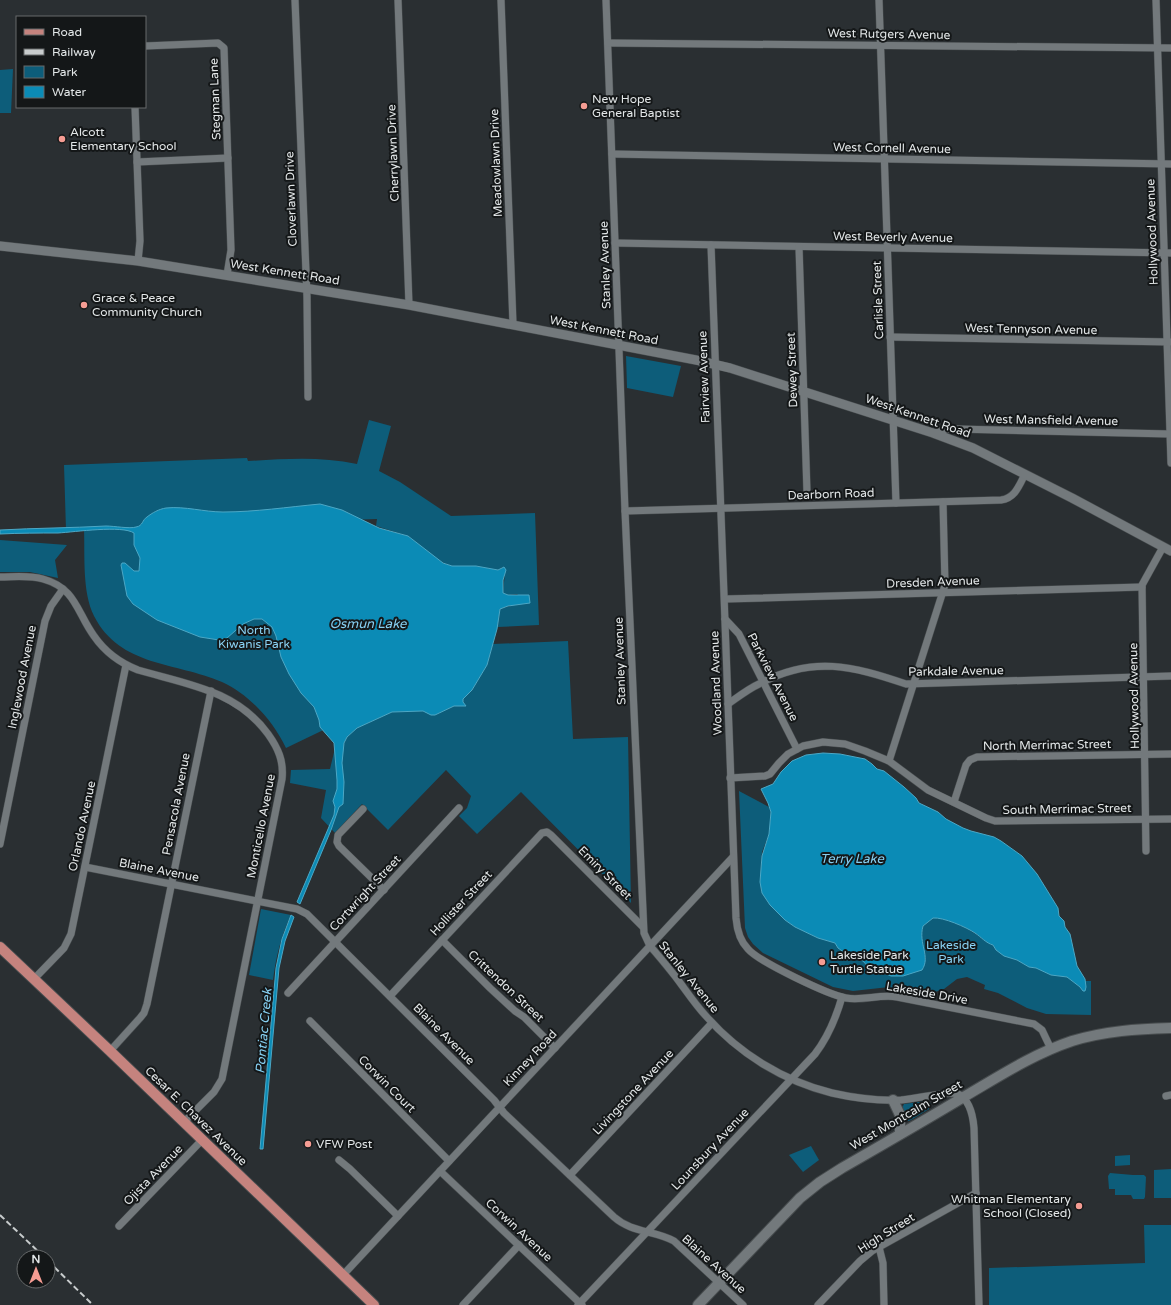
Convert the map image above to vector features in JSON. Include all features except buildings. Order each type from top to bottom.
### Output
[{"type":"main road","name":"Cesar E. Chavez Avenue","points":[[0,947],[374,1305]]},
{"type":"main road","name":"West Montcalm Street","points":[[698,1305],[806,1193],[837,1171],[900,1134],[1010,1070],[1050,1049],[1104,1033],[1128,1030],[1171,1028]]},
{"type":"main road","points":[[893,1100],[900,1115],[900,1134]]},
{"type":"street","name":"Cloverlawn Drive","points":[[295,0],[306,288],[308,397]]},
{"type":"street","name":"Cherrylawn Drive","points":[[398,0],[409,305]]},
{"type":"street","name":"Meadowlawn Drive","points":[[501,0],[513,324]]},
{"type":"street","name":"Stanley Avenue","points":[[606,0],[625,511],[643,927],[645,936],[650,946],[712,1023],[749,1055],[773,1070],[812,1087],[842,1095],[861,1098],[893,1100],[927,1097],[949,1093],[957,1094],[963,1098]]},
{"type":"street","name":"Carlisle Street","points":[[879,0],[896,503]]},
{"type":"street","name":"Hollywood Avenue","points":[[1156,0],[1161,164],[1168,253],[1171,463]]},
{"type":"street","name":"Stegman Lane","points":[[146,46],[218,43],[223,47],[231,250],[227,275]]},
{"type":"street","name":"West Rutgers Avenue","points":[[608,43],[1171,48]]},
{"type":"street","points":[[135,108],[140,241],[138,261]]},
{"type":"street","name":"West Cornell Avenue","points":[[612,154],[1171,164]]},
{"type":"street","points":[[137,162],[228,158]]},
{"type":"street","name":"West Beverly Avenue","points":[[615,243],[1168,253]]},
{"type":"street","name":"Fairview Avenue","points":[[711,245],[721,508]]},
{"type":"street","name":"West Kennett Road","points":[[0,246],[138,261],[306,288],[513,324],[715,364],[804,391],[933,433],[973,448],[1171,552]]},
{"type":"street","name":"Dewey Street","points":[[799,246],[807,492]]},
{"type":"street","name":"West Tennyson Avenue","points":[[890,337],[1169,342]]},
{"type":"street","name":"West Mansfield Avenue","points":[[933,433],[947,429],[957,429],[1170,434]]},
{"type":"street","name":"Dearborn Road","points":[[625,511],[1005,500],[1015,493],[1025,474]]},
{"type":"street","points":[[889,761],[945,585],[943,502]]},
{"type":"street","name":"Woodland Avenue","points":[[721,508],[726,618],[733,857]]},
{"type":"street","name":"Hollywood Avenue","points":[[1146,851],[1145,677],[1142,587],[1143,582],[1162,547]]},
{"type":"street","name":"Monticello Avenue","points":[[0,577],[36,577],[49,581],[63,589],[76,602],[91,631],[100,643],[113,656],[126,665],[138,670],[211,691],[236,703],[255,719],[277,748],[283,764],[282,779],[222,1079],[214,1092],[184,1122]]},
{"type":"street","name":"Dresden Avenue","points":[[725,599],[1142,587]]},
{"type":"street","name":"Inglewood Avenue","points":[[0,844],[45,621],[51,606],[63,589]]},
{"type":"street","name":"Parkview Avenue","points":[[726,618],[739,634],[797,749]]},
{"type":"street","name":"Orlando Avenue","points":[[34,979],[64,948],[72,934],[126,665]]},
{"type":"street","name":"Parkdale Avenue","points":[[728,704],[763,681],[794,670],[826,666],[854,669],[906,684],[1171,676]]},
{"type":"street","name":"Pensacola Avenue","points":[[110,1051],[140,1018],[146,1008],[211,691]]},
{"type":"street","name":"South Merrimac Street","points":[[730,778],[765,776],[770,774],[783,758],[797,749],[823,742],[835,743],[860,749],[889,761],[925,787],[986,818],[995,821],[1171,819]]},
{"type":"street","name":"North Merrimac Street","points":[[954,802],[966,765],[970,760],[977,757],[1171,754]]},
{"type":"street","name":"Cortwright Street","points":[[288,993],[459,808]]},
{"type":"street","points":[[363,809],[338,835],[336,841],[338,846],[384,890]]},
{"type":"street","name":"Hollister Street","points":[[390,996],[539,834],[545,832],[551,835]]},
{"type":"street","name":"Emiry Street","points":[[551,835],[643,927]]},
{"type":"street","name":"Kinney Road","points":[[343,1275],[733,857]]},
{"type":"street","name":"Lakeside Drive","points":[[733,857],[736,922],[740,937],[746,947],[762,960],[828,992],[842,997],[897,997],[1034,1024],[1042,1030],[1050,1049]]},
{"type":"street","name":"Blaine Avenue","points":[[85,867],[304,912],[336,941],[494,1100],[504,1113],[617,1220],[630,1228],[661,1236],[674,1242],[743,1305]]},
{"type":"street","name":"Crittendon Street","points":[[442,940],[490,988],[515,1011],[524,1017],[555,1048]]},
{"type":"street","name":"Lounsbury Avenue","points":[[580,1304],[815,1054],[834,1021],[842,997]]},
{"type":"street","name":"Corwin Court","points":[[310,1021],[449,1161]]},
{"type":"street","name":"Livingstone Avenue","points":[[570,1176],[712,1023]]},
{"type":"street","points":[[963,1098],[970,1108],[974,1122],[979,1305]]},
{"type":"street","name":"Ojista Avenue","points":[[119,1226],[202,1140]]},
{"type":"street","points":[[339,1160],[398,1216]]},
{"type":"street","name":"Corwin Avenue","points":[[440,1171],[580,1304]]},
{"type":"street","name":"High Street","points":[[818,1305],[860,1261],[879,1247],[976,1193]]},
{"type":"street","points":[[463,1305],[519,1245]]},
{"type":"street","points":[[879,1247],[883,1263],[884,1305]]},
{"type":"green space","points":[[13,69],[11,113],[0,113],[0,70]]},
{"type":"green space","points":[[626,356],[681,366],[673,397],[627,388]]},
{"type":"green space","name":"North Kiwanis Park","points":[[369,420],[391,426],[379,471],[400,482],[451,516],[535,513],[539,625],[497,627],[500,609],[517,604],[528,603],[517,594],[508,595],[503,593],[505,572],[503,567],[498,570],[476,566],[452,566],[439,561],[408,536],[376,526],[377,519],[179,526],[286,581],[340,722],[286,748],[281,738],[260,710],[251,701],[232,687],[204,676],[150,661],[118,645],[105,633],[94,616],[90,606],[85,574],[84,529],[66,530],[64,465],[247,458],[248,461],[316,459],[343,461],[357,464]]},
{"type":"green space","points":[[0,540],[67,545],[55,560],[58,578],[30,572],[0,572]]},
{"type":"green space","points":[[568,641],[573,739],[628,737],[631,903],[521,792],[477,834],[459,816],[467,808],[471,796],[446,770],[388,830],[362,804],[335,833],[321,818],[326,790],[290,783],[291,770],[330,769],[335,748],[343,746],[347,737],[357,728],[392,712],[423,711],[435,715],[454,706],[465,706],[463,699],[472,690],[487,665],[493,644]]},
{"type":"green space","name":"Lakeside Park","points":[[739,791],[769,807],[771,812],[769,834],[762,852],[761,891],[768,902],[785,920],[795,927],[818,938],[835,943],[838,948],[848,955],[863,961],[867,967],[881,970],[893,976],[926,959],[922,939],[923,926],[933,918],[948,921],[960,925],[993,945],[996,950],[1029,967],[1036,968],[1051,975],[1067,977],[1081,988],[1086,989],[1085,981],[1091,981],[1091,1015],[1046,1014],[1027,1008],[998,993],[984,989],[985,985],[967,977],[957,979],[944,989],[932,993],[889,987],[853,991],[833,987],[763,953],[753,944],[748,937],[745,928]]},
{"type":"green space","points":[[261,909],[291,915],[279,947],[273,980],[249,975]]},
{"type":"green space","points":[[927,1101],[931,1104],[929,1109],[911,1120],[908,1121],[905,1119],[902,1108],[904,1104]]},
{"type":"green space","points":[[811,1146],[819,1160],[803,1172],[789,1155]]},
{"type":"green space","points":[[1130,1155],[1130,1165],[1115,1166],[1115,1156]]},
{"type":"green space","points":[[1171,1169],[1171,1198],[1154,1198],[1154,1170]]},
{"type":"green space","points":[[1110,1173],[1144,1175],[1146,1177],[1144,1199],[1133,1199],[1131,1195],[1115,1195],[1115,1189],[1109,1189],[1108,1176]]},
{"type":"green space","points":[[1144,1225],[1171,1225],[1171,1305],[989,1305],[989,1268],[1145,1263]]},
{"type":"water","name":"Osmun Lake","points":[[320,504],[342,510],[379,528],[408,536],[443,563],[452,566],[476,566],[498,570],[504,567],[506,570],[503,580],[503,593],[508,595],[529,595],[530,603],[508,606],[500,609],[497,629],[487,665],[472,690],[463,699],[466,706],[454,706],[435,715],[431,715],[423,711],[392,712],[357,728],[347,737],[344,743],[342,763],[344,782],[343,804],[339,807],[300,904],[297,902],[334,815],[335,807],[333,801],[337,789],[337,780],[334,743],[320,727],[314,707],[301,693],[289,674],[281,657],[276,636],[272,627],[262,619],[254,619],[243,624],[227,638],[219,640],[200,637],[157,620],[133,604],[127,596],[121,565],[122,563],[125,563],[134,571],[139,571],[140,558],[134,545],[134,533],[119,529],[109,529],[58,533],[0,534],[0,530],[106,526],[133,528],[140,525],[145,518],[153,513],[166,508],[235,512]]},
{"type":"water","name":"Terry Lake","points":[[823,753],[840,754],[865,759],[877,769],[884,771],[904,787],[916,798],[919,803],[938,812],[946,819],[963,828],[994,837],[1022,856],[1037,874],[1058,908],[1059,916],[1064,921],[1065,927],[1070,934],[1077,966],[1085,979],[1085,991],[1083,991],[1067,977],[1051,975],[1004,956],[996,950],[993,945],[971,931],[943,919],[933,918],[923,926],[922,938],[925,960],[922,970],[903,976],[891,976],[881,970],[869,968],[863,961],[848,955],[838,948],[835,943],[818,938],[795,927],[785,920],[770,905],[762,893],[760,882],[762,856],[769,834],[771,812],[761,789],[773,784],[781,772],[792,761],[806,755]]},
{"type":"water","points":[[291,915],[294,917],[285,941],[279,968],[263,1149],[260,1149],[276,968],[282,939]]},
{"type":"railway","points":[[0,1215],[36,1249]]},
{"type":"railway","points":[[56,1269],[93,1305]]},
{"type":"place","name":"New Hope General Baptist","points":[[584,106]]},
{"type":"place","name":"Alcott Elementary School","points":[[62,139]]},
{"type":"place","name":"Grace & Peace Community Church","points":[[84,305]]},
{"type":"place","name":"Lakeside Park Turtle Statue","points":[[822,962]]},
{"type":"place","name":"VFW Post","points":[[308,1144]]},
{"type":"place","name":"Whitman Elementary School (Closed)","points":[[1079,1206]]},
{"type":"water label","name":"Pontiac Creek","points":[[263,1031]]}]
